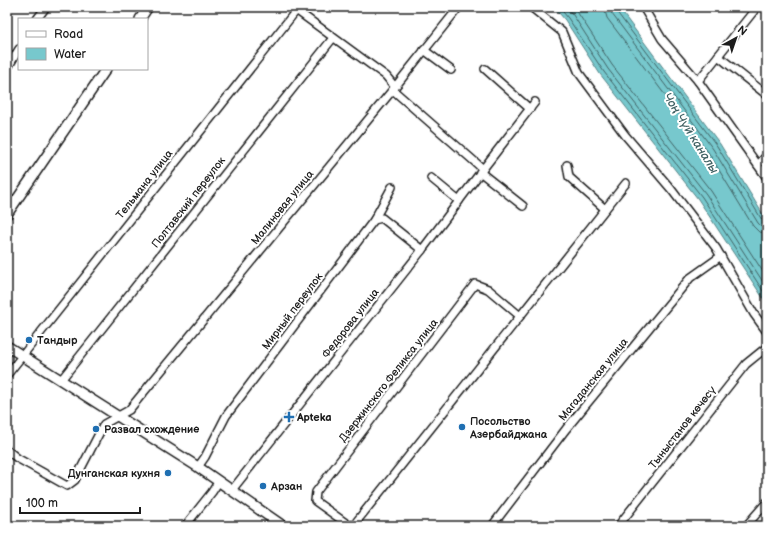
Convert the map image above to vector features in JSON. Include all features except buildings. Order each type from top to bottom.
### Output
[{"type":"main road","points":[[141,18],[148,7]]},
{"type":"main road","points":[[7,214],[105,70]]},
{"type":"main road","points":[[7,346],[198,467],[283,526]]},
{"type":"street","points":[[38,18],[46,7]]},
{"type":"street","name":"Малиновая улица","points":[[7,450],[17,458],[67,486],[74,480],[104,424],[129,410],[394,88],[458,7]]},
{"type":"street","points":[[531,7],[562,32],[579,73],[625,135],[671,189],[716,248],[754,314],[767,332]]},
{"type":"street","points":[[643,7],[662,39],[698,81],[767,178]]},
{"type":"street","points":[[698,81],[757,7]]},
{"type":"street","points":[[297,9],[333,38],[386,76],[394,88],[523,206]]},
{"type":"street","name":"Тельмана улица","points":[[7,375],[297,9]]},
{"type":"street","name":"Полтавский переулок","points":[[61,380],[333,38]]},
{"type":"street","points":[[424,50],[451,70]]},
{"type":"street","points":[[7,69],[18,51]]},
{"type":"street","points":[[718,56],[767,95]]},
{"type":"street","points":[[485,69],[530,109]]},
{"type":"street","name":"Федорова улица","points":[[232,490],[422,250],[535,102]]},
{"type":"street","points":[[758,165],[767,155]]},
{"type":"street","points":[[567,165],[570,176],[605,209]]},
{"type":"street","points":[[431,178],[459,201]]},
{"type":"street","name":"Дзержинского Феликса улица","points":[[520,316],[488,289],[475,284],[316,492],[315,501],[351,526],[520,316],[626,183]]},
{"type":"street","name":"Мирный переулок","points":[[198,467],[205,457],[226,416],[374,220],[392,188]]},
{"type":"street","points":[[374,220],[382,218],[422,250]]},
{"type":"street","name":"Магаданская улица","points":[[492,526],[566,429],[690,278],[721,256]]},
{"type":"street","name":"Тыныстанов көчөсү","points":[[618,526],[746,364],[767,347]]},
{"type":"street","points":[[185,526],[219,481]]},
{"type":"street","points":[[746,526],[767,502]]},
{"type":"water","name":"Чоң Чүй каналы","points":[[554,7],[618,7],[720,144],[767,221],[767,304],[698,199],[600,74],[565,20]]},
{"type":"place","name":"Тандыр","points":[[29,340]]},
{"type":"place","name":"Apteka","points":[[289,417]]},
{"type":"place","name":"Посольство Азербайджана","points":[[462,427]]},
{"type":"place","name":"Развал схождение","points":[[96,429]]},
{"type":"place","name":"Дунганская кухня","points":[[168,473]]},
{"type":"place","name":"Арзан","points":[[263,486]]}]
